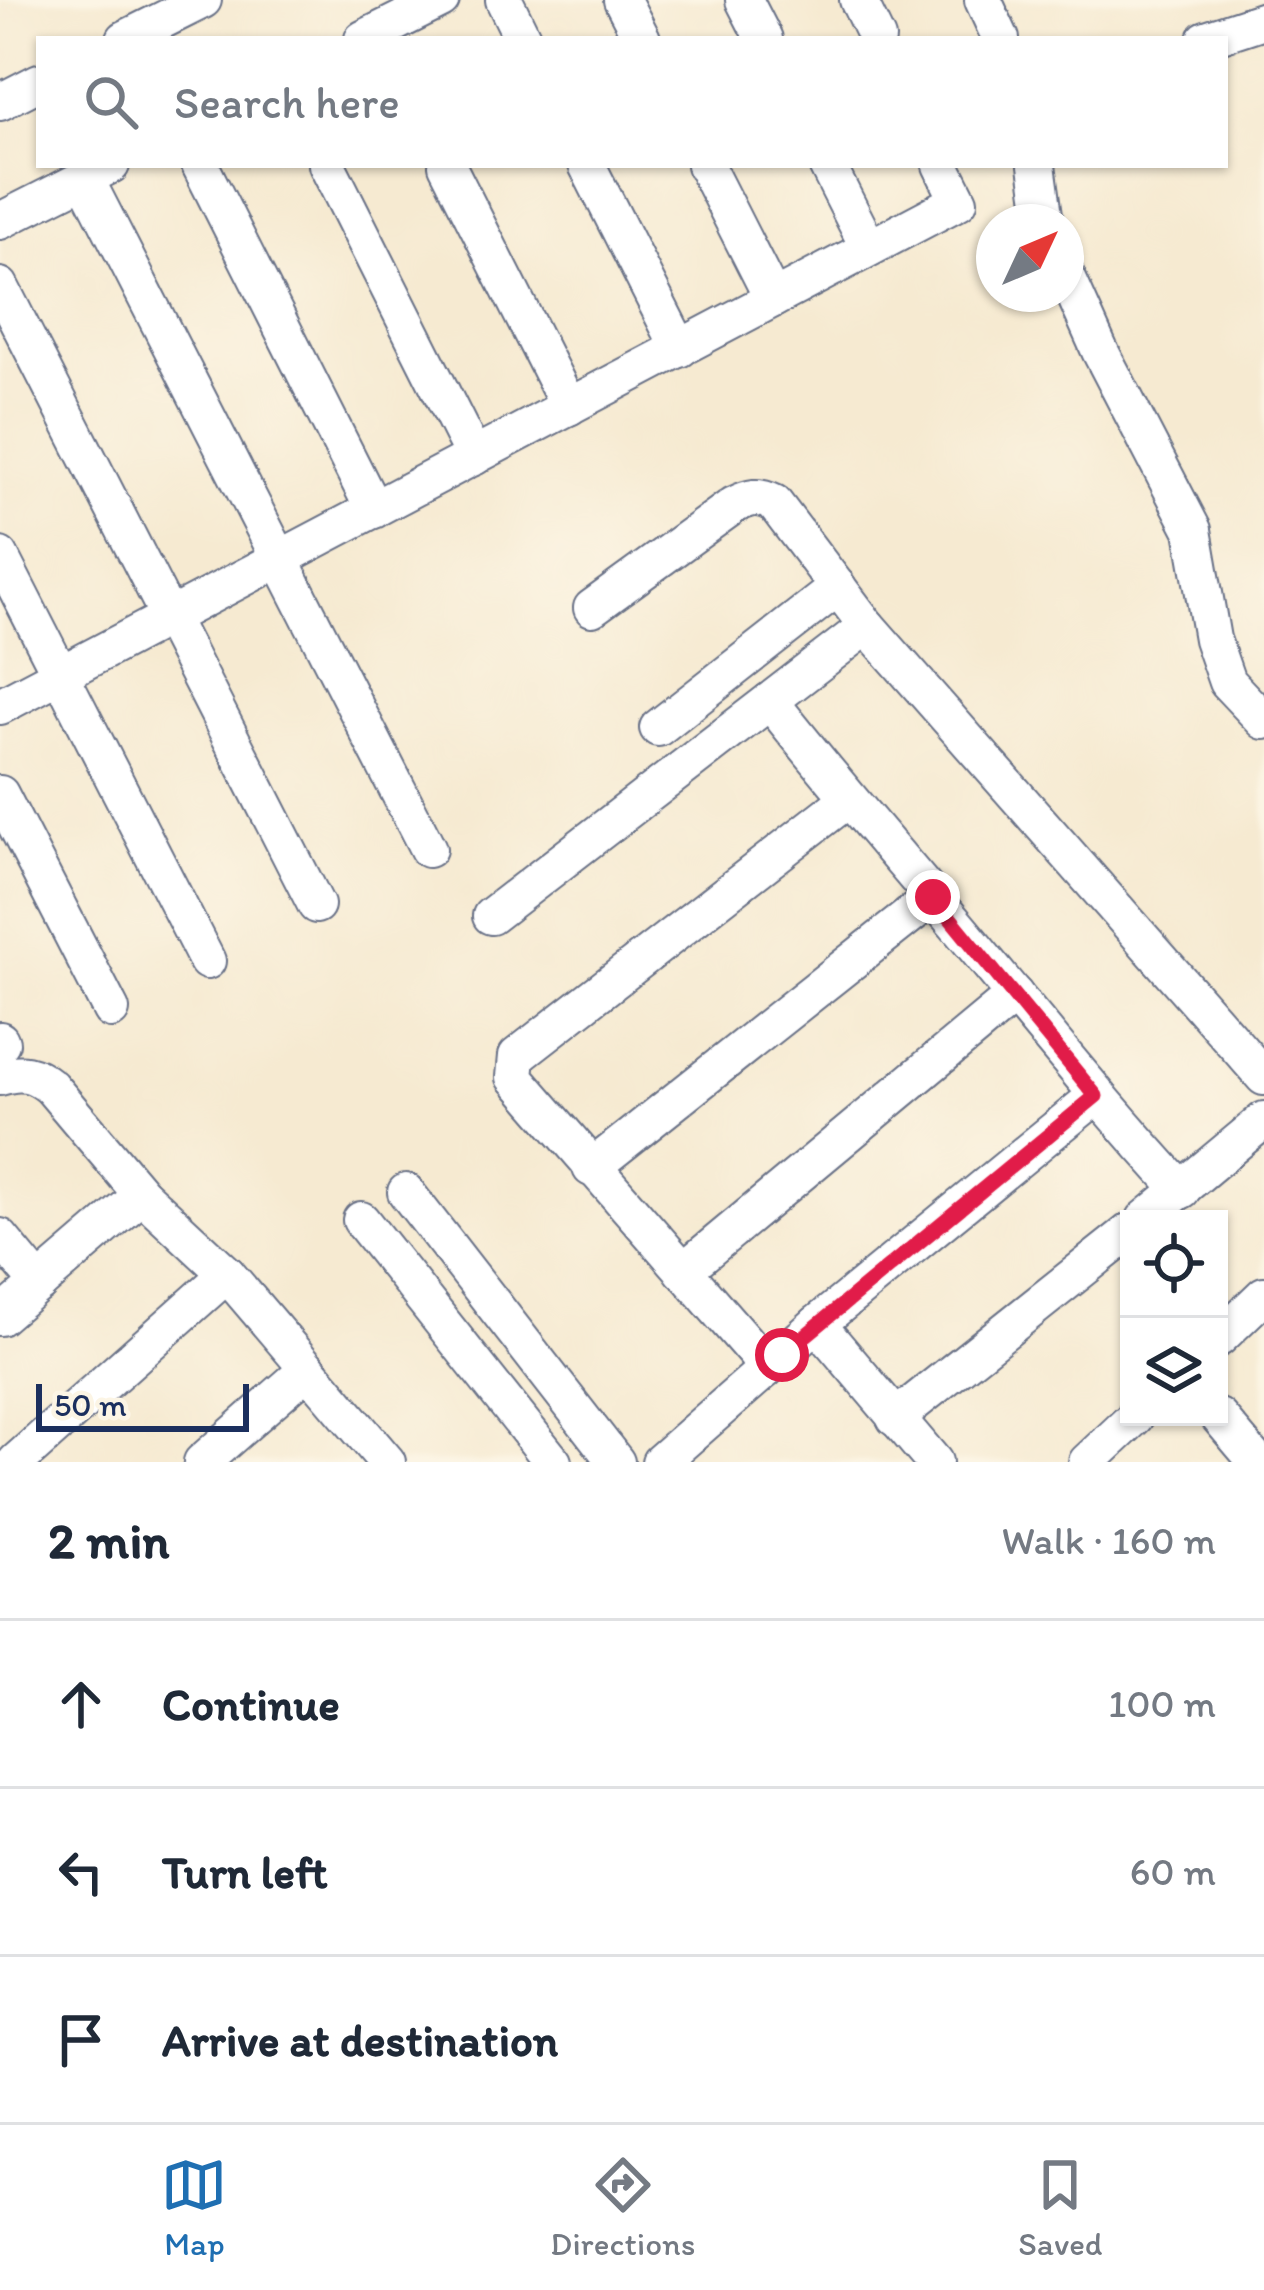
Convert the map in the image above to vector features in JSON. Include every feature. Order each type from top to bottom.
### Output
[{"type":"street","points":[[131,36],[203,0]]},
{"type":"street","points":[[375,36],[440,0]]},
{"type":"street","points":[[504,0],[522,36]]},
{"type":"street","points":[[622,0],[640,36]]},
{"type":"street","points":[[744,0],[762,36]]},
{"type":"street","points":[[858,0],[876,36]]},
{"type":"street","points":[[983,0],[1000,36]]},
{"type":"street","points":[[1215,36],[1264,20]]},
{"type":"street","points":[[0,102],[36,84]]},
{"type":"street","points":[[202,168],[374,510]]},
{"type":"street","points":[[329,168],[475,457]]},
{"type":"street","points":[[448,168],[569,407]]},
{"type":"street","points":[[589,168],[680,349]]},
{"type":"street","points":[[707,168],[773,299]]},
{"type":"street","points":[[829,168],[869,248]]},
{"type":"street","points":[[0,706],[959,201],[942,168]]},
{"type":"street","points":[[1037,168],[1042,204]]},
{"type":"street","points":[[0,220],[98,171],[280,560],[428,849]]},
{"type":"street","points":[[0,286],[316,905]]},
{"type":"street","points":[[1083,312],[1193,530],[1212,639],[1227,682],[1264,721]]},
{"type":"street","points":[[592,608],[734,505],[761,496],[774,503],[867,626],[1264,1077]]},
{"type":"street","points":[[0,556],[207,961]]},
{"type":"street","points":[[658,728],[838,587]]},
{"type":"street","points":[[490,916],[867,626]]},
{"type":"street","points":[[770,701],[847,800],[1096,1096],[1182,1190]]},
{"type":"street","points":[[0,794],[111,1010]]},
{"type":"street","points":[[765,1370],[515,1077],[517,1056],[847,800]]},
{"type":"street","points":[[591,1168],[933,897]]},
{"type":"street","points":[[683,1271],[1015,995]]},
{"type":"street","points":[[0,1077],[38,1076],[142,1196],[227,1274],[387,1462]]},
{"type":"street","points":[[660,1462],[817,1324],[1096,1096]]},
{"type":"street","points":[[1156,1210],[1264,1120]]},
{"type":"street","points":[[406,1192],[616,1462]]},
{"type":"street","points":[[0,1316],[142,1196]]},
{"type":"street","points":[[361,1220],[554,1462]]},
{"type":"street","points":[[0,1237],[39,1284]]},
{"type":"street","points":[[896,1418],[1120,1239]]},
{"type":"street","points":[[16,1462],[227,1274]]},
{"type":"street","points":[[1228,1329],[1264,1295]]},
{"type":"street","points":[[817,1324],[934,1462]]},
{"type":"street","points":[[202,1462],[308,1370]]},
{"type":"street","points":[[1087,1462],[1125,1426]]},
{"type":"street","points":[[1227,1426],[1257,1462]]},
{"type":"route","points":[[782,1355],[1096,1096],[933,897]]}]
